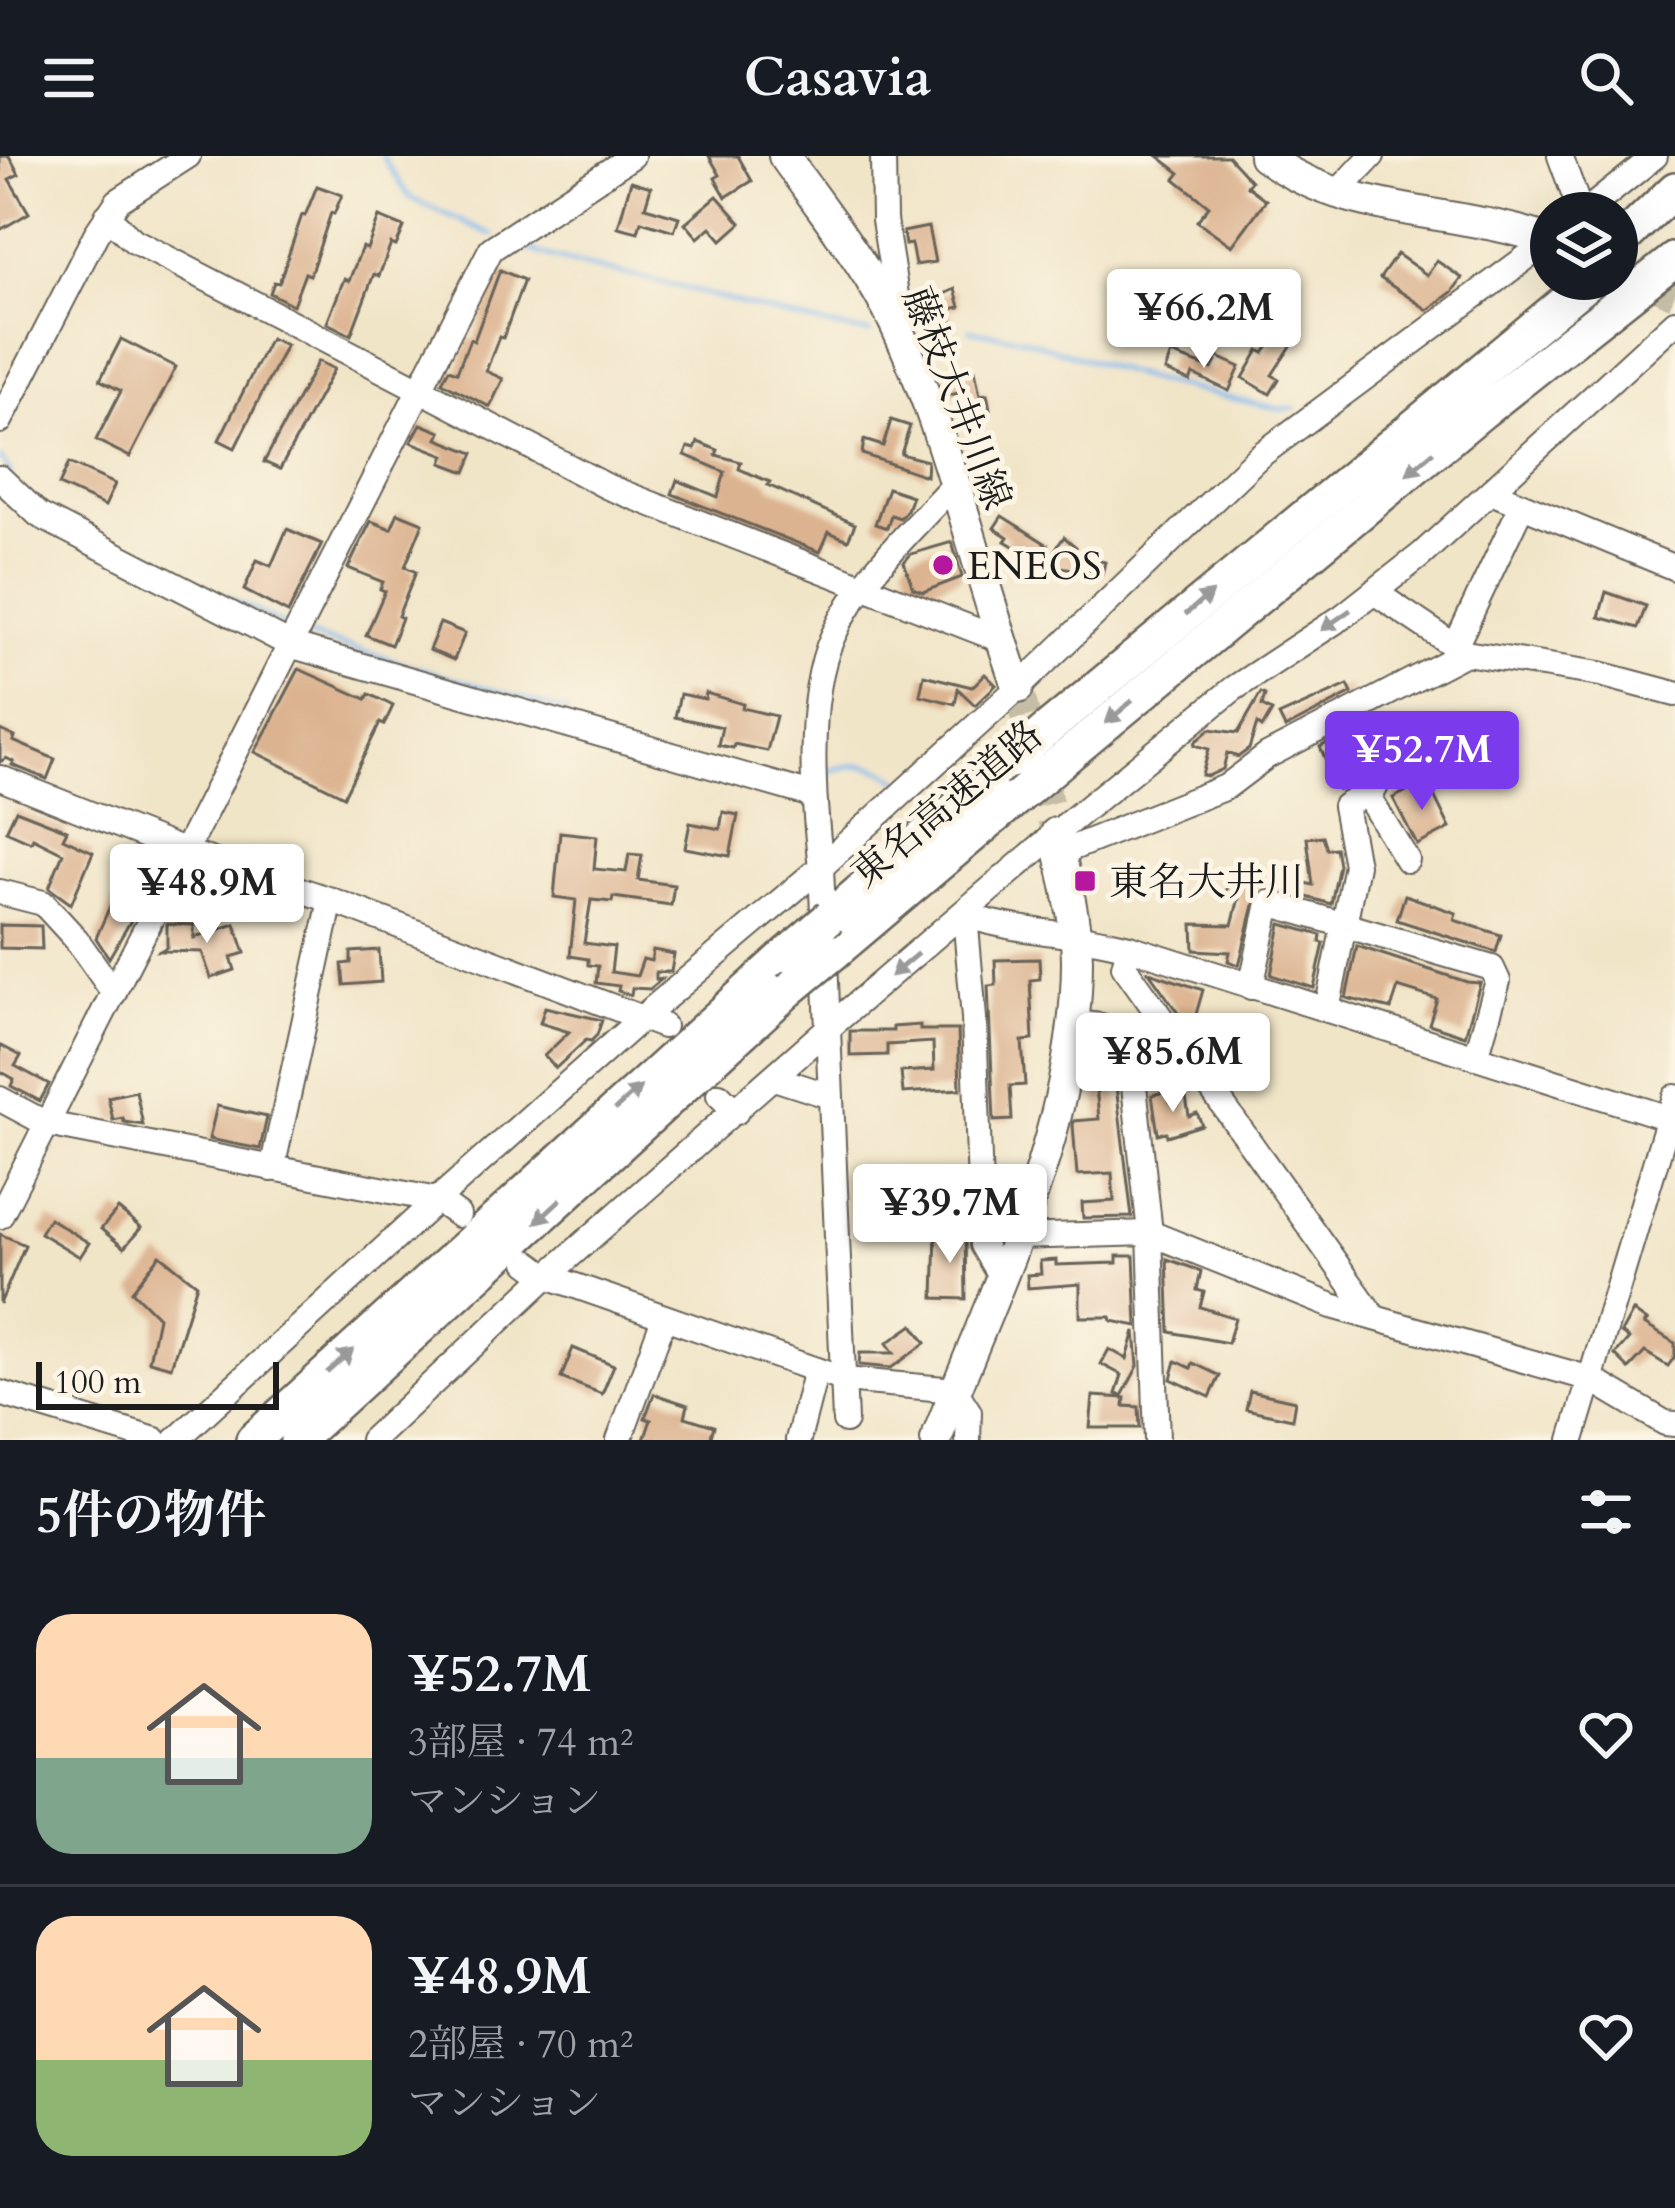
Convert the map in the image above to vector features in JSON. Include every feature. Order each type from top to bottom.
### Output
[{"type":"highway","points":[[1638,225],[1675,189]]},
{"type":"highway","points":[[1638,244],[1675,215]]},
{"type":"highway","name":"東名高速道路","points":[[253,1440],[787,955],[1010,761],[1055,744],[1675,259]]},
{"type":"highway","points":[[1483,411],[1675,275]]},
{"type":"highway","points":[[1542,318],[1560,300]]},
{"type":"highway","name":"東名高速道路","points":[[297,1440],[789,990],[1017,798],[1055,744],[1565,300]]},
{"type":"main road","name":"藤枝大井川線","points":[[784,156],[889,312],[955,484],[1018,688]]},
{"type":"main road","points":[[1264,156],[1336,193],[1530,235]]},
{"type":"main road","points":[[936,1440],[1015,1237],[1066,1080],[1075,1023],[1076,936],[1058,843]]},
{"type":"street","points":[[0,421],[10,377],[106,217],[127,193],[188,156]]},
{"type":"street","points":[[0,1216],[419,391],[501,241],[632,156]]},
{"type":"street","points":[[883,156],[884,220],[906,351]]},
{"type":"street","points":[[1336,193],[1372,156]]},
{"type":"street","points":[[1560,156],[1574,192]]},
{"type":"street","points":[[1609,192],[1654,156]]},
{"type":"street","points":[[106,217],[134,241],[608,487],[1001,640]]},
{"type":"street","points":[[856,259],[870,263],[889,253]]},
{"type":"street","points":[[176,1440],[447,1207],[653,1021],[1018,688],[1258,457],[1530,255]]},
{"type":"street","points":[[372,1440],[537,1269],[728,1104],[774,1078],[826,1030],[1058,843],[1233,689],[1374,592],[1675,322]]},
{"type":"street","points":[[0,478],[39,515],[293,646],[812,796]]},
{"type":"street","points":[[845,1421],[821,867],[812,796],[822,676],[832,638],[861,588],[955,484]]},
{"type":"street","points":[[1490,492],[1675,568]]},
{"type":"street","points":[[1058,843],[1226,787],[1267,756],[1460,650],[1522,505]]},
{"type":"street","points":[[1374,592],[1460,650],[1600,674],[1675,694]]},
{"type":"street","points":[[1327,1010],[1356,865],[1345,806],[1375,788],[1341,719]]},
{"type":"street","points":[[0,778],[186,852],[331,900],[653,1021]]},
{"type":"street","points":[[1366,794],[1407,860]]},
{"type":"street","points":[[0,892],[43,903],[76,939],[114,993]]},
{"type":"street","points":[[272,1169],[331,900]]},
{"type":"street","points":[[1251,987],[1269,903],[1345,922],[1492,968],[1498,982],[1476,1057]]},
{"type":"street","points":[[965,915],[996,926],[1129,947],[1476,1057],[1673,1111],[1572,1440]]},
{"type":"street","points":[[965,915],[974,1018],[982,1246],[1000,1276]]},
{"type":"street","points":[[1129,947],[1124,966],[1374,1317]]},
{"type":"street","points":[[1075,1023],[1101,1026],[1125,1037],[1142,1136],[1150,1233],[1157,1440]]},
{"type":"street","points":[[774,1078],[830,1096]]},
{"type":"street","points":[[0,1099],[47,1124],[447,1207]]},
{"type":"street","points":[[1015,1237],[1150,1233],[1332,1306],[1591,1378],[1665,1423],[1675,1424]]},
{"type":"street","points":[[537,1269],[845,1380],[955,1390],[969,1412],[968,1440]]},
{"type":"street","points":[[619,1440],[664,1318]]},
{"type":"street","points":[[798,1440],[816,1370]]},
{"type":"street","points":[[0,1393],[155,1440]]},
{"type":"building","points":[[0,156],[9,156],[19,174],[9,179],[29,213],[0,230]]},
{"type":"building","points":[[709,156],[738,156],[752,181],[726,197]]},
{"type":"building","points":[[1158,156],[1228,156],[1251,181],[1247,186],[1266,200],[1232,246],[1197,221],[1209,206],[1175,179],[1180,173]]},
{"type":"building","points":[[631,181],[651,187],[645,207],[679,217],[674,231],[641,221],[638,232],[618,227]]},
{"type":"building","points":[[317,186],[342,195],[293,305],[270,293],[274,282],[279,283]]},
{"type":"building","points":[[717,196],[741,223],[722,240],[711,227],[698,238],[685,223]]},
{"type":"building","points":[[379,217],[404,227],[396,246],[391,244],[379,276],[374,274],[351,335],[327,323],[344,279],[349,281]]},
{"type":"building","points":[[928,227],[935,262],[915,265],[903,232]]},
{"type":"building","points":[[1397,254],[1427,275],[1437,261],[1462,278],[1428,310],[1380,278]]},
{"type":"building","points":[[500,270],[524,280],[486,371],[503,379],[490,407],[442,382],[449,369],[457,372],[470,339],[474,341]]},
{"type":"building","points":[[955,289],[960,307],[950,309],[956,346],[930,350],[928,335],[940,334],[931,300]]},
{"type":"building","points":[[1224,290],[1235,302],[1207,339],[1193,329]]},
{"type":"building","points":[[1277,336],[1291,346],[1272,375],[1279,379],[1270,394],[1243,378],[1259,350],[1264,353]]},
{"type":"building","points":[[270,338],[286,345],[235,448],[219,440]]},
{"type":"building","points":[[121,339],[176,367],[130,457],[96,440],[121,391],[100,380]]},
{"type":"building","points":[[1171,354],[1212,369],[1218,357],[1240,367],[1229,391],[1193,374],[1190,381],[1165,371]]},
{"type":"building","points":[[318,361],[334,369],[280,469],[264,462]]},
{"type":"building","points":[[975,370],[980,395],[987,394],[990,409],[970,412],[966,392],[948,395],[944,375]]},
{"type":"building","points":[[891,420],[910,426],[901,454],[927,461],[926,476],[862,454],[864,440],[883,446]]},
{"type":"building","points":[[421,424],[441,432],[438,439],[474,453],[466,472],[442,463],[445,455],[411,442]]},
{"type":"building","points":[[698,442],[718,450],[716,455],[741,462],[739,469],[770,482],[768,485],[855,524],[848,540],[829,532],[820,552],[672,494],[677,480],[718,497],[725,472],[685,455]]},
{"type":"building","points":[[69,463],[115,484],[105,506],[59,485]]},
{"type":"building","points":[[888,488],[912,496],[900,518],[891,515],[887,528],[875,524]]},
{"type":"building","points":[[398,513],[423,523],[405,567],[416,572],[391,645],[366,635],[385,591],[380,589],[383,582],[348,568],[371,521],[391,529]]},
{"type":"building","points":[[1002,516],[1048,545],[1037,560],[1005,541],[1008,537],[994,528]]},
{"type":"building","points":[[287,529],[322,544],[288,613],[244,590],[257,560],[271,566]]},
{"type":"building","points":[[1064,537],[1076,547],[1071,554],[1105,562],[1102,574],[1061,567],[1049,558]]},
{"type":"building","points":[[952,542],[962,577],[923,592],[913,588],[904,562],[911,554]]},
{"type":"building","points":[[1606,592],[1646,606],[1638,628],[1599,617]]},
{"type":"building","points":[[440,623],[465,633],[454,660],[429,650]]},
{"type":"building","points":[[299,669],[393,706],[344,796],[255,752]]},
{"type":"building","points":[[985,674],[996,685],[975,705],[958,689],[955,704],[920,695],[924,675],[972,687]]},
{"type":"building","points":[[1348,685],[1352,693],[1285,728],[1279,716]]},
{"type":"building","points":[[706,693],[776,716],[767,751],[718,745],[722,727],[675,717],[680,694],[705,699]]},
{"type":"building","points":[[1261,693],[1265,695],[1262,706],[1272,711],[1262,728],[1257,724],[1249,749],[1238,757],[1227,753],[1223,769],[1202,775],[1209,749],[1195,745],[1196,741],[1210,729],[1238,733]]},
{"type":"building","points":[[0,730],[15,737],[13,741],[55,759],[47,779],[6,758],[0,762]]},
{"type":"building","points":[[1333,740],[1353,782],[1339,790],[1320,747]]},
{"type":"building","points":[[1427,781],[1450,828],[1417,845],[1393,798]]},
{"type":"building","points":[[16,810],[67,830],[63,838],[93,852],[71,904],[49,888],[63,853],[6,831]]},
{"type":"building","points":[[723,812],[738,815],[730,856],[685,848],[690,823],[720,829]]},
{"type":"building","points":[[560,832],[597,836],[594,869],[626,872],[629,854],[642,855],[638,880],[674,885],[671,905],[613,897],[612,902],[591,900],[584,943],[614,947],[611,972],[637,976],[643,959],[651,961],[653,950],[674,954],[671,972],[656,972],[656,979],[662,979],[650,989],[632,988],[631,995],[618,991],[619,986],[596,983],[598,966],[570,956],[576,900],[554,897]]},
{"type":"building","points":[[1323,836],[1327,849],[1336,848],[1339,865],[1331,904],[1286,891],[1289,879],[1313,885],[1307,838]]},
{"type":"building","points":[[1229,876],[1260,881],[1239,965],[1228,961],[1230,952],[1194,950],[1193,924],[1232,925],[1239,898],[1225,895]]},
{"type":"building","points":[[1405,895],[1456,913],[1454,920],[1501,935],[1496,952],[1397,920]]},
{"type":"building","points":[[113,899],[137,910],[109,958],[96,938]]},
{"type":"building","points":[[167,924],[194,925],[194,938],[235,924],[245,953],[231,957],[235,970],[211,978],[202,952],[160,951],[167,947]]},
{"type":"building","points":[[1281,924],[1321,935],[1324,943],[1314,988],[1271,975]]},
{"type":"building","points":[[0,925],[41,926],[42,949],[0,948]]},
{"type":"building","points":[[1357,946],[1480,983],[1465,1036],[1429,1024],[1437,999],[1398,987],[1391,1009],[1346,998]]},
{"type":"building","points":[[379,950],[381,982],[344,985],[342,964],[351,963],[351,952]]},
{"type":"building","points":[[1039,959],[1040,979],[1030,980],[1033,1040],[1022,1041],[1025,1085],[1010,1086],[1012,1120],[994,1121],[988,986],[996,985],[995,960]]},
{"type":"building","points":[[1149,972],[1203,990],[1192,1028],[1188,1027]]},
{"type":"building","points":[[545,1007],[602,1020],[597,1035],[556,1068],[544,1056],[569,1032],[540,1023]]},
{"type":"building","points":[[920,1025],[920,1030],[958,1030],[960,1089],[903,1093],[901,1072],[934,1070],[933,1042],[887,1045],[887,1055],[850,1056],[850,1031],[893,1031],[893,1027]]},
{"type":"building","points":[[0,1045],[21,1056],[15,1066],[49,1084],[40,1101],[11,1086],[14,1079],[0,1071]]},
{"type":"building","points":[[1112,1053],[1132,1217],[1083,1218],[1082,1203],[1114,1201],[1112,1173],[1077,1175],[1073,1125],[1074,1121],[1099,1119],[1093,1054]]},
{"type":"building","points":[[136,1091],[143,1125],[123,1118],[113,1120],[108,1097]]},
{"type":"building","points":[[1168,1091],[1170,1101],[1186,1097],[1189,1116],[1197,1113],[1202,1125],[1167,1136],[1166,1132],[1158,1134],[1152,1095]]},
{"type":"building","points":[[217,1106],[267,1117],[260,1149],[209,1139]]},
{"type":"building","points":[[955,1185],[964,1204],[937,1220],[937,1202],[914,1230],[901,1219]]},
{"type":"building","points":[[118,1209],[141,1228],[124,1248],[101,1229]]},
{"type":"building","points":[[49,1218],[89,1243],[80,1257],[40,1233]]},
{"type":"building","points":[[936,1232],[965,1232],[966,1299],[934,1298]]},
{"type":"building","points":[[0,1234],[25,1245],[0,1304]]},
{"type":"building","points":[[160,1255],[197,1284],[171,1367],[149,1361],[158,1317],[132,1291]]},
{"type":"building","points":[[1117,1256],[1134,1256],[1137,1326],[1111,1317],[1080,1317],[1080,1284],[1028,1288],[1027,1275],[1041,1274],[1040,1261],[1117,1263]]},
{"type":"building","points":[[1167,1259],[1201,1271],[1200,1307],[1235,1318],[1228,1343],[1170,1332]]},
{"type":"building","points":[[1633,1311],[1647,1321],[1644,1324],[1675,1343],[1675,1356],[1668,1366],[1645,1352],[1629,1369],[1615,1355],[1629,1339],[1621,1333]]},
{"type":"building","points":[[913,1325],[926,1343],[891,1368],[859,1365],[860,1353],[894,1353],[887,1343]]},
{"type":"building","points":[[1135,1331],[1138,1366],[1122,1396],[1116,1394],[1122,1375],[1101,1364],[1109,1349],[1127,1359]]},
{"type":"building","points":[[573,1348],[614,1365],[602,1394],[561,1378]]},
{"type":"building","points":[[1176,1361],[1220,1376],[1210,1397],[1171,1379]]},
{"type":"building","points":[[1250,1391],[1295,1401],[1292,1419],[1246,1409]]},
{"type":"building","points":[[654,1394],[688,1405],[685,1417],[714,1426],[710,1440],[644,1440],[651,1420],[645,1418]]},
{"type":"building","points":[[1093,1396],[1125,1398],[1124,1406],[1139,1407],[1140,1428],[1090,1428]]},
{"type":"waterway","points":[[382,156],[410,198],[493,235]]},
{"type":"waterway","points":[[515,244],[794,318],[870,333]]},
{"type":"waterway","points":[[970,330],[1021,338],[1147,379],[1294,409]]},
{"type":"waterway","points":[[0,458],[11,473]]},
{"type":"waterway","points":[[163,565],[287,627]]},
{"type":"waterway","points":[[303,634],[568,712]]},
{"type":"waterway","points":[[820,774],[843,767],[873,767],[903,784]]},
{"type":"tunnel","points":[[1638,279],[1675,294]]},
{"type":"tunnel","points":[[1018,688],[1056,833]]},
{"type":"place","name":"ENEOS","points":[[943,565]]},
{"type":"place","name":"東名大井川","points":[[1085,881]]}]
